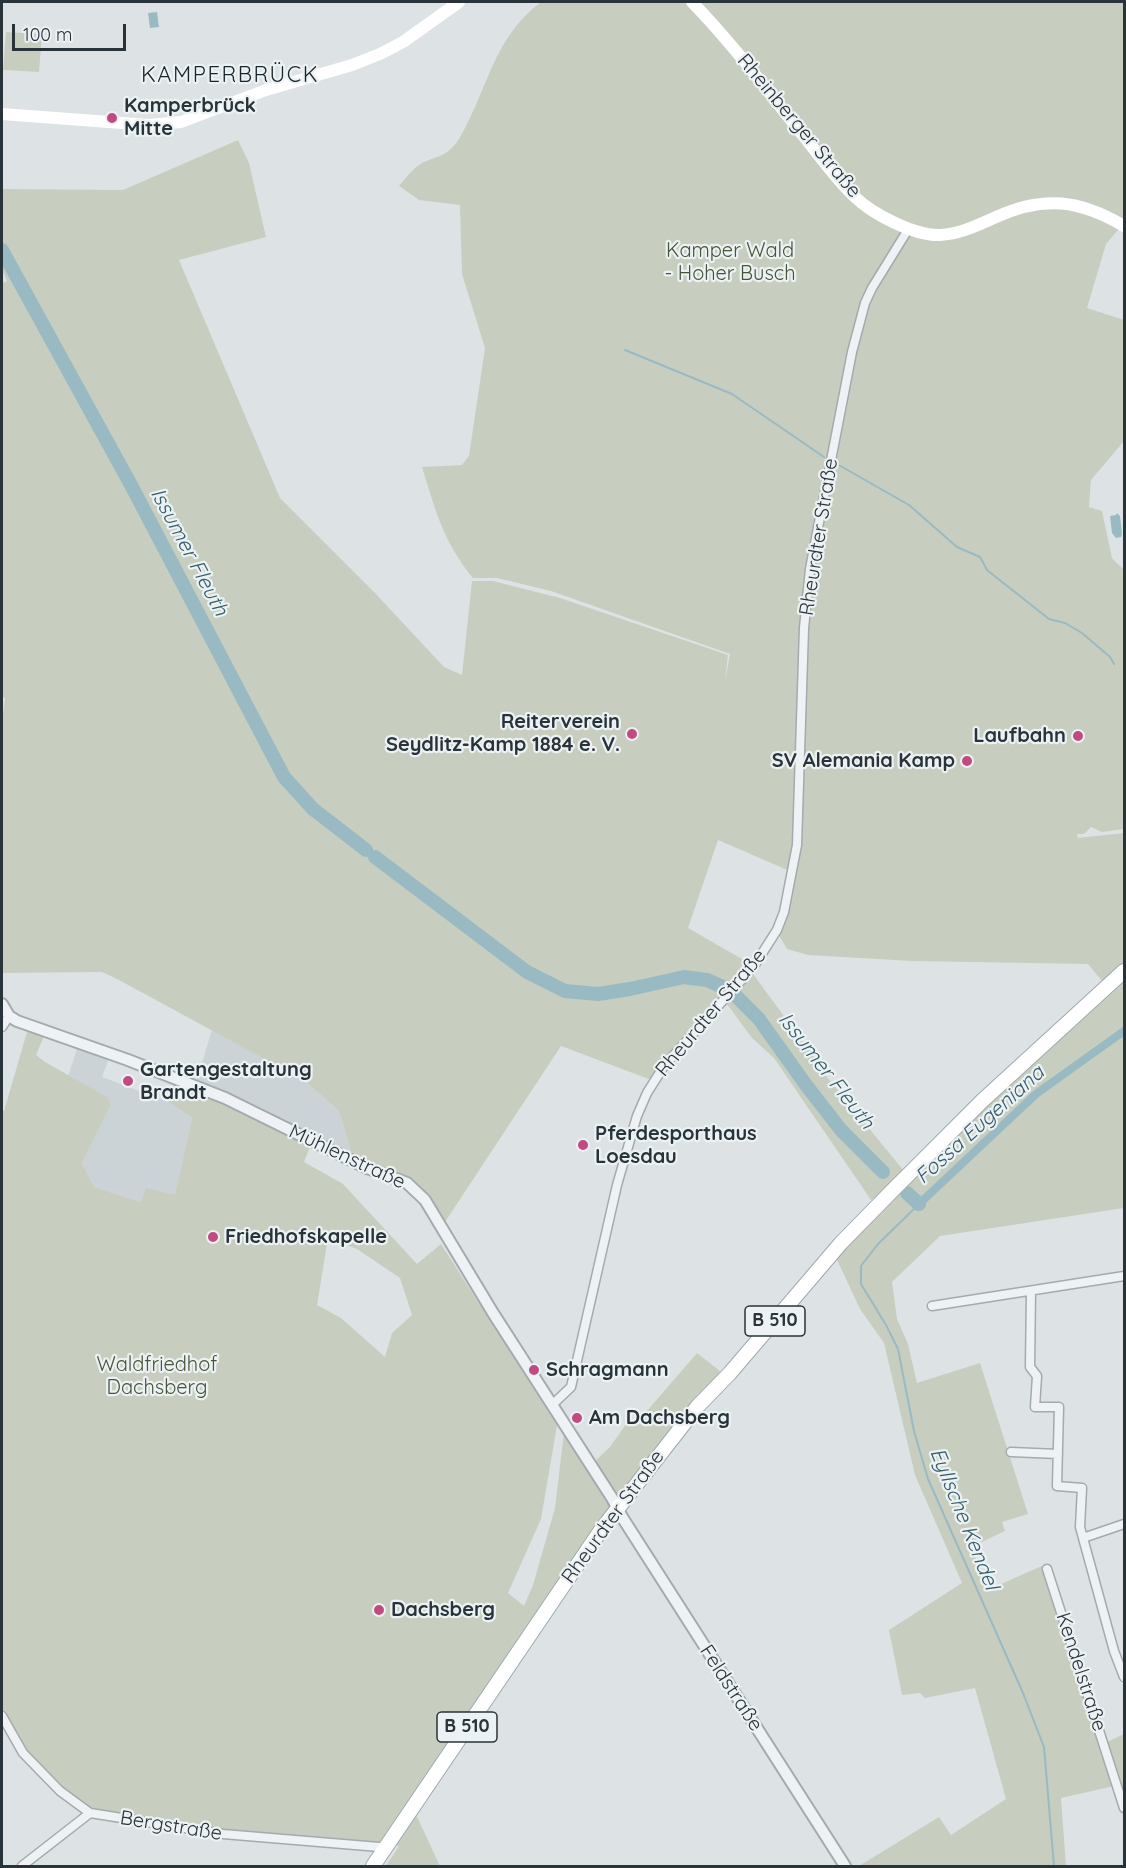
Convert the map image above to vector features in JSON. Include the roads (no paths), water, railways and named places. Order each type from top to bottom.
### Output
[{"type":"main road","points":[[2,114],[149,125],[181,122],[266,90],[352,65],[380,54],[403,42],[459,2]]},
{"type":"main road","name":"Rheinberger Straße","points":[[692,2],[724,37],[835,176],[856,198],[881,215],[924,234],[940,235],[954,233],[1031,204],[1063,202],[1082,206],[1125,226]]},
{"type":"main road","name":"Rheurdter Straße","points":[[373,1866],[617,1508],[690,1415],[730,1373],[841,1243],[982,1101],[1125,971]]},
{"type":"street","name":"Rheurdter Straße","points":[[552,1405],[572,1387],[617,1185],[646,1093],[664,1066],[754,966],[777,930],[784,912],[796,845],[804,628],[810,569],[852,352],[865,303],[909,228]]},
{"type":"street","points":[[2,1004],[9,1016],[2,1028]]},
{"type":"street","name":"Mühlenstraße","points":[[9,1016],[29,1026],[128,1060],[225,1098],[358,1164],[408,1183],[425,1200],[440,1228],[617,1508]]},
{"type":"street","points":[[932,1306],[1125,1276]]},
{"type":"street","points":[[1032,1291],[1030,1367],[1037,1376],[1035,1407],[1059,1407],[1057,1486],[1082,1488],[1080,1527],[1114,1651],[1125,1677]]},
{"type":"street","points":[[1011,1452],[1058,1454]]},
{"type":"street","name":"Feldstraße","points":[[617,1508],[845,1866]]},
{"type":"street","points":[[1083,1538],[1125,1524]]},
{"type":"street","name":"Kendelstraße","points":[[1047,1569],[1125,1808]]},
{"type":"street","name":"Bergstraße","points":[[2,1716],[23,1753],[60,1791],[90,1813],[223,1834],[383,1849]]},
{"type":"street","points":[[22,1866],[90,1813]]},
{"type":"water","points":[[157,12],[159,27],[150,28],[148,13]]},
{"type":"water","points":[[1117,513],[1120,516],[1122,534],[1121,537],[1116,538],[1112,533],[1110,516]]},
{"type":"waterway","name":"Issumer Fleuth","points":[[2,250],[131,485],[284,777],[313,809],[366,850]]},
{"type":"waterway","points":[[625,350],[732,394],[824,457]]},
{"type":"waterway","points":[[837,464],[909,505],[957,547],[980,557],[987,570],[1049,619],[1065,623],[1082,633],[1110,657],[1114,664]]},
{"type":"waterway","name":"Issumer Fleuth","points":[[375,857],[527,972],[565,991],[598,994],[684,977],[707,980],[723,987]]},
{"type":"waterway","name":"Issumer Fleuth","points":[[736,996],[759,1019],[841,1130],[883,1172]]},
{"type":"waterway","name":"Fossa Eugeniana","points":[[919,1204],[1036,1094],[1124,1031]]},
{"type":"waterway","name":"Issumer Fleuth","points":[[907,1193],[919,1204]]},
{"type":"waterway","name":"Eyllsche Kendel","points":[[919,1204],[878,1244],[861,1266],[861,1284],[898,1349],[914,1431],[928,1479],[1023,1693],[1044,1747],[1054,1866]]},
{"type":"place","name":"Kamperbrück Mitte","points":[[112,118]]},
{"type":"place","name":"Reiterverein Seydlitz-Kamp 1884 e. V.","points":[[632,734]]},
{"type":"place","name":"Laufbahn","points":[[1078,736]]},
{"type":"place","name":"SV Alemania Kamp","points":[[967,761]]},
{"type":"place","name":"Gartengestaltung Brandt","points":[[128,1081]]},
{"type":"place","name":"Pferdesporthaus Loesdau","points":[[583,1145]]},
{"type":"place","name":"Friedhofskapelle","points":[[213,1237]]},
{"type":"place","name":"Schragmann","points":[[534,1370]]},
{"type":"place","name":"Am Dachsberg","points":[[577,1418]]},
{"type":"place","name":"Dachsberg","points":[[379,1610]]},
{"type":"district","name":"KAMPERBRÜCK","points":[[230,75]]},
{"type":"park label","name":"Kamper Wald - Hoher Busch","points":[[730,262]]},
{"type":"park label","name":"Waldfriedhof Dachsberg","points":[[157,1376]]}]
